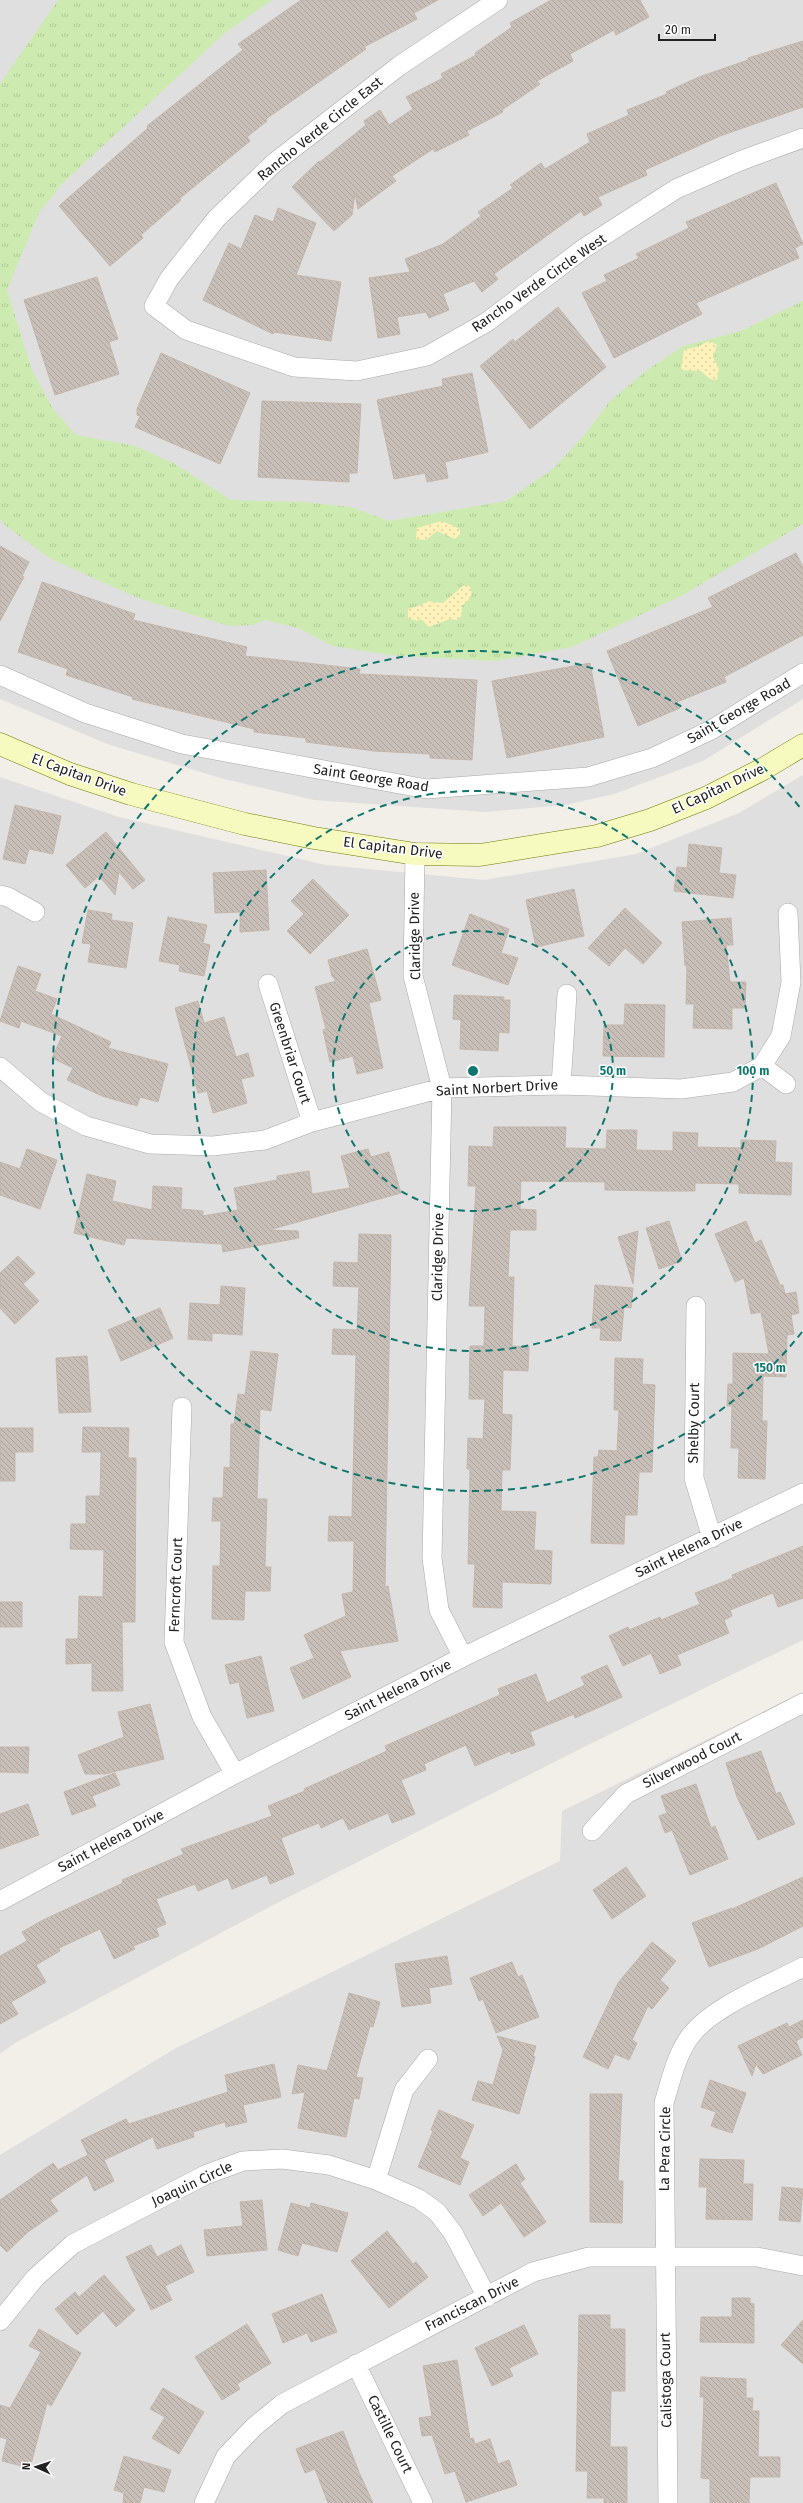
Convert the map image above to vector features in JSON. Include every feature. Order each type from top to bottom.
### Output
[{"type":"street","name":"Rancho Verde Circle East","points":[[154,306],[169,279],[216,219],[274,163],[399,66],[498,0]]},
{"type":"street","name":"Rancho Verde Circle West","points":[[154,306],[186,330],[294,367],[357,371],[427,356],[487,322],[583,249],[676,189],[740,161],[803,138]]},
{"type":"street","name":"Saint George Road","points":[[0,675],[86,713],[182,744],[426,789],[588,777],[652,758],[712,730],[803,673]]},
{"type":"street","name":"El Capitan Drive","points":[[0,744],[70,774],[182,809],[314,838],[415,854],[480,855],[597,836],[650,820],[706,798],[763,769],[803,745]]},
{"type":"street","name":"Claridge Drive","points":[[415,854],[413,976],[442,1088],[432,1558],[440,1610],[463,1657]]},
{"type":"street","points":[[0,895],[8,897],[35,912]]},
{"type":"street","name":"Saint Norbert Drive","points":[[0,1067],[41,1102],[86,1126],[150,1144],[213,1146],[265,1140],[312,1122],[442,1088],[561,1085],[680,1089],[733,1082],[762,1066],[781,1036],[791,982],[788,913]]},
{"type":"street","name":"Greenbriar Court","points":[[268,984],[312,1122]]},
{"type":"street","points":[[561,1085],[567,994]]},
{"type":"street","points":[[762,1066],[786,1084]]},
{"type":"street","name":"Shelby Court","points":[[696,1306],[694,1478],[712,1538]]},
{"type":"street","name":"Ferncroft Court","points":[[182,1407],[174,1642],[202,1717],[235,1774]]},
{"type":"street","name":"Saint Helena Drive","points":[[0,1901],[235,1774],[463,1657],[803,1493]]},
{"type":"street","name":"Silverwood Court","points":[[592,1831],[626,1794],[803,1703]]},
{"type":"street","name":"La Pera Circle","points":[[664,2256],[664,2103],[675,2064],[691,2035],[715,2013],[803,1968]]},
{"type":"street","points":[[376,2180],[404,2090],[428,2059]]},
{"type":"street","name":"Joaquin Circle","points":[[0,2321],[35,2278],[73,2244],[205,2175],[243,2160],[282,2159],[329,2165],[376,2180],[419,2199],[438,2212],[453,2233],[487,2297]]},
{"type":"street","name":"Calistoga Court","points":[[664,2256],[668,2503]]},
{"type":"street","name":"Franciscan Drive","points":[[204,2503],[226,2456],[254,2426],[282,2404],[533,2272],[589,2257],[756,2257],[803,2266]]},
{"type":"street","name":"Castille Court","points":[[356,2364],[423,2503]]},
{"type":"shaded area","points":[[0,0],[803,0],[803,699],[703,761],[614,794],[565,805],[485,812],[314,800],[224,779],[110,745],[0,699]]},
{"type":"shaded area","points":[[803,775],[803,1640],[582,1748],[277,1903],[15,2043],[0,2054],[0,777],[119,817],[326,865],[484,880],[636,854],[739,813]]},
{"type":"shaded area","points":[[803,1692],[803,2503],[0,2503],[0,2155],[176,2048],[560,1861],[562,1811]]},
{"type":"green space","points":[[58,0],[272,0],[225,33],[62,184],[39,213],[7,290],[32,370],[53,409],[76,435],[136,446],[175,464],[231,500],[304,502],[351,507],[389,521],[506,501],[553,469],[586,433],[609,402],[646,371],[683,346],[741,331],[803,301],[803,524],[683,595],[572,647],[495,661],[390,655],[333,646],[298,628],[265,620],[253,625],[229,626],[138,598],[51,559],[6,526],[0,519],[0,84]]},
{"type":"sand","points":[[709,341],[717,345],[713,357],[719,369],[717,380],[710,379],[701,371],[681,370],[684,350],[697,347]]},
{"type":"sand","points":[[442,521],[460,529],[460,534],[455,539],[437,531],[426,540],[416,539],[417,528]]},
{"type":"sand","points":[[464,585],[469,586],[471,589],[471,594],[469,599],[462,606],[461,616],[457,620],[450,619],[429,627],[421,619],[417,621],[408,618],[408,609],[422,605],[426,601],[443,603]]},
{"type":"building","points":[[301,0],[438,0],[414,13],[417,19],[364,47],[366,49],[266,119],[267,121],[247,137],[250,141],[179,199],[181,200],[141,235],[143,238],[110,266],[59,206],[148,128],[147,126],[243,50],[238,44]]},
{"type":"building","points":[[551,0],[640,0],[649,17],[616,35],[614,30],[570,54],[573,61],[537,81],[540,84],[502,110],[503,112],[467,131],[469,135],[435,152],[433,149],[392,176],[396,181],[358,209],[355,193],[352,215],[334,231],[292,187],[319,161],[320,162],[366,125],[364,121],[380,110],[389,125],[413,109],[406,97],[443,78],[441,74],[476,55],[475,53],[512,27],[510,23]]},
{"type":"building","points":[[803,41],[803,107],[720,136],[645,170],[647,175],[598,197],[602,205],[584,216],[581,211],[494,274],[498,279],[482,292],[474,281],[443,294],[449,310],[429,318],[426,312],[397,317],[400,334],[378,338],[369,278],[410,272],[405,259],[443,244],[481,216],[478,212],[513,188],[510,185],[541,163],[545,169],[590,142],[587,134],[629,115],[627,110],[667,94],[666,92],[699,77],[748,60],[748,58]]},
{"type":"building","points":[[776,183],[803,244],[795,248],[799,258],[696,303],[702,314],[614,358],[582,293],[607,281],[604,275],[639,258],[636,254],[689,228],[686,222]]},
{"type":"building","points":[[278,208],[316,223],[296,275],[341,282],[331,341],[274,332],[273,334],[203,300],[229,243],[241,249],[255,215],[273,222]]},
{"type":"building","points":[[97,277],[118,339],[109,342],[119,374],[55,395],[24,300]]},
{"type":"building","points":[[558,307],[606,367],[530,429],[480,366],[513,339],[515,342]]},
{"type":"building","points":[[161,353],[250,393],[220,464],[135,427],[140,416],[137,415],[137,409]]},
{"type":"building","points":[[472,373],[488,452],[445,462],[448,478],[427,482],[425,473],[394,479],[377,400],[443,386],[442,379]]},
{"type":"building","points":[[262,401],[361,404],[357,473],[349,473],[349,482],[258,477]]},
{"type":"building","points":[[0,546],[29,562],[22,576],[24,577],[0,621]]},
{"type":"building","points":[[796,553],[803,567],[803,635],[724,677],[726,682],[677,702],[680,708],[638,726],[607,651],[713,607],[708,598]]},
{"type":"building","points":[[42,582],[135,614],[133,620],[247,647],[245,656],[360,669],[359,674],[477,680],[472,760],[430,758],[430,754],[374,751],[306,742],[306,738],[254,732],[254,729],[132,699],[133,697],[66,675],[68,669],[18,652]]},
{"type":"building","points":[[590,663],[604,737],[507,758],[492,681]]},
{"type":"building","points":[[15,805],[61,816],[53,854],[29,849],[25,864],[3,859]]},
{"type":"building","points":[[106,832],[145,880],[133,889],[119,872],[115,895],[99,876],[85,888],[66,865]]},
{"type":"building","points":[[689,844],[722,848],[719,873],[736,875],[733,898],[674,891],[677,867],[687,868]]},
{"type":"building","points":[[266,870],[269,930],[240,932],[240,912],[215,913],[213,873]]},
{"type":"building","points":[[313,879],[349,915],[310,954],[287,931],[304,914],[291,901]]},
{"type":"building","points":[[574,889],[584,936],[536,947],[526,900]]},
{"type":"building","points":[[625,908],[662,943],[643,964],[625,948],[609,966],[588,948]]},
{"type":"building","points":[[88,910],[112,914],[111,920],[133,923],[126,968],[88,962],[91,944],[82,943]]},
{"type":"building","points":[[470,914],[509,929],[501,953],[518,958],[508,985],[452,965]]},
{"type":"building","points":[[168,917],[207,925],[203,943],[210,945],[204,976],[179,971],[180,965],[159,961]]},
{"type":"building","points":[[731,918],[733,945],[726,945],[730,982],[746,982],[745,1008],[732,1008],[732,1029],[693,1028],[694,1004],[686,1004],[687,965],[685,966],[682,922]]},
{"type":"building","points":[[367,949],[381,1000],[369,1003],[383,1068],[357,1074],[353,1056],[330,1062],[323,1030],[326,1029],[315,987],[336,981],[332,976],[328,960]]},
{"type":"building","points":[[18,966],[41,974],[35,991],[57,999],[51,1014],[111,1042],[108,1048],[168,1064],[158,1102],[140,1097],[137,1106],[102,1096],[67,1080],[73,1068],[52,1058],[62,1036],[21,1021],[19,1028],[0,1021]]},
{"type":"building","points":[[454,995],[504,997],[503,1000],[510,1000],[509,1033],[499,1032],[498,1051],[460,1049],[461,1020],[453,1019]]},
{"type":"building","points":[[198,1001],[204,1023],[224,1017],[236,1057],[248,1053],[254,1076],[241,1079],[247,1103],[213,1113],[207,1091],[198,1093],[175,1008]]},
{"type":"building","points":[[625,1004],[665,1005],[664,1057],[603,1056],[604,1025],[624,1025]]},
{"type":"building","points":[[494,1127],[566,1127],[565,1148],[606,1149],[607,1130],[637,1130],[636,1150],[673,1151],[673,1132],[698,1133],[697,1147],[741,1148],[741,1140],[776,1141],[775,1162],[792,1163],[791,1195],[739,1193],[739,1184],[695,1183],[695,1191],[660,1191],[605,1190],[605,1182],[521,1181],[520,1209],[536,1210],[536,1230],[510,1230],[508,1277],[514,1277],[512,1346],[529,1347],[528,1371],[503,1370],[502,1414],[512,1415],[510,1470],[502,1470],[501,1511],[536,1512],[534,1550],[552,1551],[551,1584],[502,1582],[502,1608],[473,1607],[475,1564],[468,1564],[470,1469],[467,1469],[468,1438],[483,1439],[485,1399],[469,1399],[470,1346],[484,1346],[485,1306],[469,1306],[476,1186],[468,1186],[469,1146],[493,1147]]},
{"type":"building","points":[[27,1149],[57,1160],[40,1209],[0,1195],[0,1162],[20,1169]]},
{"type":"building","points":[[368,1149],[371,1157],[389,1152],[401,1193],[269,1230],[298,1231],[299,1238],[223,1252],[222,1244],[126,1238],[124,1245],[74,1233],[87,1174],[116,1181],[112,1201],[152,1210],[153,1186],[182,1188],[181,1209],[203,1211],[203,1216],[238,1210],[234,1188],[277,1180],[277,1176],[309,1171],[312,1194],[350,1188],[341,1156]]},
{"type":"building","points":[[669,1221],[682,1261],[659,1269],[646,1228]]},
{"type":"building","points":[[746,1221],[755,1243],[761,1240],[780,1285],[783,1285],[785,1294],[796,1292],[799,1313],[791,1315],[794,1334],[787,1335],[786,1377],[763,1376],[762,1421],[767,1421],[765,1479],[738,1478],[739,1448],[731,1448],[732,1406],[727,1406],[728,1384],[733,1384],[733,1353],[769,1354],[761,1312],[751,1314],[744,1278],[735,1282],[715,1234]]},
{"type":"building","points":[[638,1231],[633,1284],[618,1237]]},
{"type":"building","points":[[359,1234],[391,1235],[385,1587],[388,1586],[398,1641],[340,1651],[351,1677],[303,1699],[290,1668],[314,1658],[304,1635],[346,1616],[342,1594],[353,1592],[354,1541],[328,1541],[329,1516],[352,1517],[356,1355],[332,1354],[333,1329],[357,1330],[359,1287],[333,1286],[334,1262],[358,1263]]},
{"type":"building","points":[[18,1256],[35,1273],[23,1284],[39,1301],[15,1324],[0,1308],[0,1273]]},
{"type":"building","points":[[595,1285],[633,1288],[631,1308],[624,1307],[621,1341],[600,1340],[601,1328],[592,1328]]},
{"type":"building","points":[[221,1286],[245,1288],[242,1335],[212,1333],[212,1341],[188,1339],[190,1303],[220,1305]]},
{"type":"building","points":[[160,1308],[173,1338],[121,1361],[108,1330]]},
{"type":"building","points":[[251,1351],[278,1354],[271,1411],[260,1409],[257,1499],[267,1499],[265,1567],[271,1567],[270,1591],[245,1591],[244,1620],[212,1619],[213,1566],[220,1566],[221,1521],[212,1521],[213,1498],[223,1498],[224,1467],[230,1468],[231,1424],[234,1424],[238,1394],[245,1395]]},
{"type":"building","points":[[87,1356],[91,1412],[59,1413],[56,1358]]},
{"type":"building","points":[[615,1358],[643,1359],[642,1384],[655,1385],[652,1472],[639,1472],[637,1515],[625,1515],[624,1544],[591,1543],[594,1457],[598,1457],[599,1450],[617,1451],[619,1410],[614,1410]]},
{"type":"building","points":[[83,1427],[129,1428],[128,1458],[136,1458],[135,1622],[122,1622],[123,1691],[92,1691],[92,1663],[66,1664],[66,1639],[78,1639],[79,1596],[103,1597],[104,1550],[70,1549],[71,1524],[86,1524],[86,1496],[100,1496],[101,1452],[82,1452]]},
{"type":"building","points":[[0,1428],[33,1428],[33,1452],[15,1452],[15,1481],[0,1481]]},
{"type":"building","points":[[803,1546],[803,1598],[778,1607],[773,1593],[730,1610],[732,1616],[724,1620],[729,1633],[677,1655],[681,1665],[660,1674],[651,1653],[623,1666],[609,1636],[628,1627],[629,1630],[660,1617],[661,1620],[700,1604],[695,1593],[733,1578],[732,1575]]},
{"type":"building","points":[[0,1602],[22,1602],[22,1627],[0,1627]]},
{"type":"building","points":[[261,1656],[274,1711],[247,1718],[239,1682],[230,1684],[225,1665]]},
{"type":"building","points":[[607,1665],[622,1697],[575,1718],[574,1714],[530,1732],[535,1745],[511,1754],[510,1751],[475,1766],[466,1745],[424,1764],[426,1770],[401,1780],[415,1814],[392,1823],[388,1813],[349,1830],[343,1818],[321,1828],[319,1823],[281,1838],[294,1874],[270,1884],[267,1875],[232,1889],[228,1878],[198,1891],[195,1884],[156,1899],[166,1924],[156,1928],[159,1936],[133,1946],[135,1949],[114,1959],[100,1929],[59,1948],[60,1951],[36,1965],[46,1982],[11,2002],[18,2014],[0,2024],[0,1956],[27,1941],[22,1932],[43,1920],[123,1883],[122,1880],[184,1854],[181,1849],[272,1816],[268,1806],[305,1791],[304,1789],[387,1751],[385,1746],[500,1695],[498,1689],[536,1674],[547,1703],[585,1685],[581,1677]]},
{"type":"building","points":[[150,1704],[164,1759],[105,1774],[85,1774],[78,1755],[124,1737],[118,1712]]},
{"type":"building","points":[[0,1747],[29,1747],[28,1773],[0,1772]]},
{"type":"building","points":[[761,1751],[776,1794],[780,1792],[795,1824],[758,1840],[737,1797],[726,1763]]},
{"type":"building","points":[[115,1773],[120,1785],[92,1796],[96,1806],[72,1815],[64,1792]]},
{"type":"building","points":[[696,1784],[711,1828],[715,1826],[728,1859],[690,1875],[672,1830],[665,1833],[659,1816],[667,1813],[661,1796]]},
{"type":"building","points":[[28,1804],[39,1835],[0,1849],[0,1814]]},
{"type":"building","points":[[626,1867],[646,1896],[612,1919],[593,1890]]},
{"type":"building","points":[[803,1877],[803,1926],[758,1949],[709,1967],[692,1923],[732,1909]]},
{"type":"building","points":[[652,1942],[676,1961],[660,1980],[669,1988],[652,2009],[648,2006],[632,2040],[637,2043],[629,2060],[615,2054],[608,2069],[583,2057],[618,1983]]},
{"type":"building","points":[[447,1956],[452,1984],[429,1988],[431,2003],[402,2007],[395,1964]]},
{"type":"building","points":[[512,1962],[518,1977],[522,1975],[539,2017],[496,2033],[483,1999],[479,2001],[470,1978]]},
{"type":"building","points":[[349,1993],[380,2002],[373,2027],[370,2026],[356,2077],[363,2078],[359,2099],[354,2098],[346,2137],[298,2128],[305,2092],[292,2094],[298,2065],[327,2071]]},
{"type":"building","points":[[803,2020],[803,2037],[796,2041],[802,2055],[763,2074],[756,2064],[752,2076],[738,2046],[787,2023],[789,2027]]},
{"type":"building","points":[[497,2036],[536,2046],[533,2056],[535,2057],[519,2114],[472,2100],[478,2081],[493,2085],[503,2050]]},
{"type":"building","points":[[274,2064],[281,2097],[243,2105],[247,2122],[226,2127],[225,2122],[193,2132],[194,2137],[157,2149],[153,2137],[104,2160],[114,2181],[94,2191],[87,2175],[50,2200],[58,2211],[28,2232],[7,2252],[0,2245],[0,2200],[53,2163],[58,2170],[88,2155],[81,2140],[126,2119],[129,2124],[228,2092],[225,2075]]},
{"type":"building","points":[[710,2080],[746,2093],[732,2133],[711,2126],[716,2112],[701,2107]]},
{"type":"building","points":[[590,2094],[622,2094],[618,2181],[623,2181],[622,2223],[590,2222]]},
{"type":"building","points":[[439,2110],[474,2125],[460,2158],[469,2162],[460,2185],[418,2167],[433,2131],[431,2130]]},
{"type":"building","points":[[700,2159],[744,2160],[743,2184],[753,2184],[752,2220],[706,2219],[707,2187],[699,2187]]},
{"type":"building","points":[[516,2164],[525,2179],[520,2183],[546,2222],[524,2237],[501,2203],[483,2216],[469,2195]]},
{"type":"building","points":[[782,2187],[803,2189],[800,2222],[779,2220]]},
{"type":"building","points":[[262,2200],[267,2250],[207,2256],[204,2230],[243,2226],[240,2202]]},
{"type":"building","points":[[291,2203],[310,2208],[311,2203],[348,2213],[337,2252],[302,2243],[298,2256],[278,2250]]},
{"type":"building","points":[[387,2231],[413,2264],[416,2262],[428,2277],[389,2308],[351,2261]]},
{"type":"building","points":[[151,2245],[157,2257],[181,2245],[194,2272],[165,2286],[172,2300],[151,2310],[126,2257]]},
{"type":"building","points":[[104,2275],[135,2310],[116,2327],[103,2311],[77,2335],[55,2309],[75,2292],[79,2297]]},
{"type":"building","points":[[322,2294],[337,2332],[311,2342],[307,2333],[283,2343],[272,2314]]},
{"type":"building","points":[[732,2298],[750,2298],[750,2303],[754,2304],[754,2343],[700,2342],[701,2317],[732,2317]]},
{"type":"building","points":[[579,2315],[610,2315],[610,2329],[625,2329],[625,2391],[611,2391],[610,2447],[627,2447],[627,2503],[604,2503],[604,2498],[587,2498],[588,2471],[576,2471]]},
{"type":"building","points":[[803,2320],[803,2364],[781,2345]]},
{"type":"building","points":[[247,2324],[271,2363],[237,2384],[240,2389],[222,2400],[195,2357]]},
{"type":"building","points":[[524,2325],[538,2354],[509,2368],[513,2376],[492,2386],[475,2348]]},
{"type":"building","points":[[39,2329],[81,2353],[51,2406],[47,2403],[30,2468],[2,2461],[7,2439],[0,2437],[0,2405],[10,2408],[41,2352],[29,2346]]},
{"type":"building","points":[[457,2360],[470,2439],[473,2438],[475,2444],[490,2439],[498,2464],[509,2460],[517,2485],[466,2502],[455,2471],[445,2474],[432,2435],[422,2436],[419,2418],[432,2416],[423,2366]]},
{"type":"building","points":[[701,2377],[746,2379],[746,2398],[753,2398],[752,2411],[759,2411],[758,2457],[780,2457],[780,2477],[750,2477],[749,2503],[710,2503],[710,2479],[701,2478],[704,2397],[700,2397]]},
{"type":"building","points":[[163,2388],[204,2412],[179,2454],[152,2438],[165,2417],[150,2409]]},
{"type":"building","points":[[343,2431],[373,2503],[328,2503],[315,2469],[305,2473],[296,2449]]},
{"type":"building","points":[[124,2456],[171,2470],[164,2492],[144,2487],[140,2503],[123,2503],[124,2493],[114,2490]]}]
